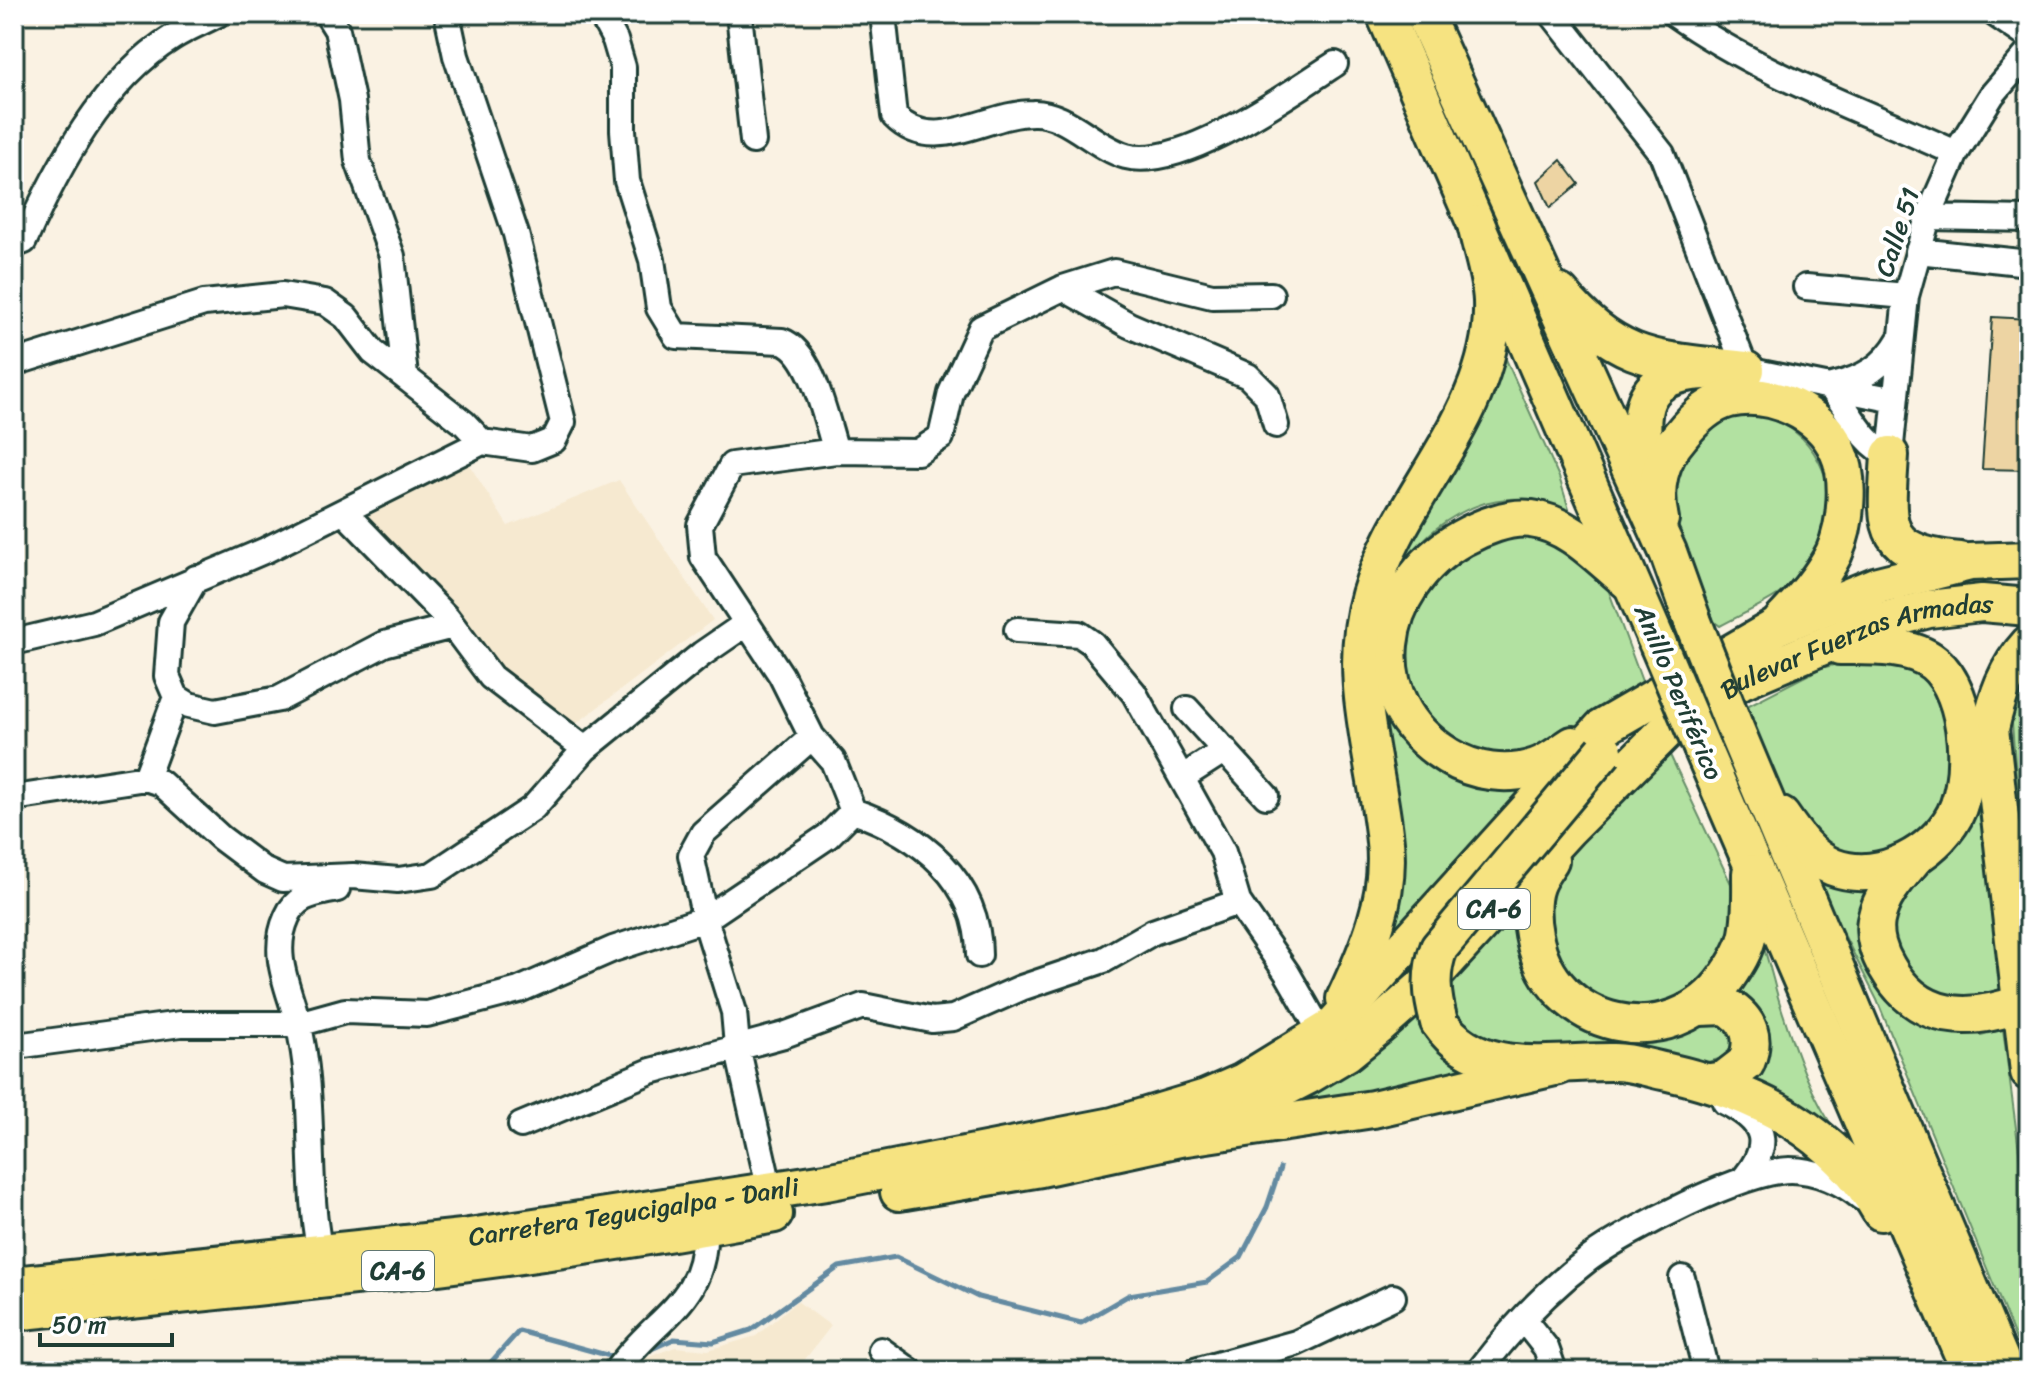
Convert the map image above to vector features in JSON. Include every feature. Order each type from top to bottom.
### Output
[{"type":"highway","name":"Anillo Periférico","points":[[1385,14],[1970,1371]]},
{"type":"highway","name":"Anillo Periférico","points":[[1424,14],[1668,552],[1756,780],[2005,1371]]},
{"type":"highway","points":[[1327,1031],[1377,923],[1384,881],[1385,843],[1360,676],[1369,596],[1398,526],[1483,372],[1492,302],[1476,224]]},
{"type":"highway","points":[[1538,268],[1581,318],[1629,352],[1651,359],[1746,370]]},
{"type":"highway","points":[[1668,552],[1640,428],[1650,396],[1662,381],[1677,374],[1746,370]]},
{"type":"highway","points":[[1655,495],[1669,449],[1695,417],[1726,400],[1745,397],[1786,404],[1822,428],[1838,450],[1844,474],[1844,511],[1835,551],[1810,591],[1778,626]]},
{"type":"highway","points":[[1890,455],[1886,517],[1894,535],[1908,550],[1970,562]]},
{"type":"highway","points":[[1603,739],[1537,767],[1482,771],[1456,761],[1419,733],[1403,711],[1391,684],[1391,624],[1401,598],[1437,552],[1482,527],[1531,518],[1569,533],[1634,586]]},
{"type":"highway","name":"Bulevar Fuerzas Armadas","points":[[1603,739],[1653,696],[1778,626],[1878,585],[1970,562],[2029,560]]},
{"type":"highway","name":"Bulevar Fuerzas Armadas","points":[[1180,1138],[1252,1106],[1346,1053],[1422,988],[1567,830],[1667,730],[1740,681],[1882,621],[1929,609],[1982,603],[2029,607]]},
{"type":"highway","points":[[2029,644],[2010,668],[1998,696],[1990,729],[2025,1002],[2029,1072]]},
{"type":"highway","points":[[1792,660],[1839,646],[1889,646],[1934,662],[1956,692],[1965,722],[1962,795],[1950,823],[1886,891],[1876,921],[1879,953],[1898,987],[1918,1004],[1965,1016],[1993,1014],[2025,1002]]},
{"type":"highway","points":[[1603,739],[1439,948],[1432,965],[1439,1022],[1450,1039],[1471,1052],[1496,1061],[1559,1066],[1616,1062],[1711,1082],[1766,1104],[1818,1136],[1855,1171],[1933,1289]]},
{"type":"highway","name":"CA-6","points":[[1327,1031],[1603,739]]},
{"type":"highway","points":[[1756,780],[1799,843],[1832,867],[1868,870],[1900,866],[1915,857]]},
{"type":"highway","points":[[1567,830],[1534,887],[1531,921],[1545,973],[1562,994],[1585,1011],[1606,1020],[1650,1024],[1699,1007],[1726,1006],[1747,1023],[1752,1037],[1751,1051],[1737,1074],[1711,1082]]},
{"type":"highway","points":[[1699,1007],[1720,987],[1742,952],[1749,920],[1751,863]]},
{"type":"highway","name":"Carretera Tegucigalpa - Danli","points":[[14,1285],[323,1267],[463,1238],[770,1191],[1113,1126],[1206,1098],[1243,1082],[1327,1031]]},
{"type":"highway","points":[[1180,1138],[1373,1109],[1559,1066]]},
{"type":"highway","name":"Carretera Tegucigalpa - Danli","points":[[14,1312],[323,1267],[704,1227],[1041,1168],[1180,1138]]},
{"type":"street","points":[[14,245],[24,241],[73,146],[112,91],[171,38],[180,22],[218,14]]},
{"type":"street","points":[[327,14],[337,30],[352,100],[358,161],[392,256],[405,376]]},
{"type":"street","points":[[14,363],[204,303],[283,295],[325,302],[346,317],[373,352],[482,442],[532,449],[554,440],[563,422],[516,234],[456,56],[447,14]]},
{"type":"street","points":[[601,14],[615,40],[623,67],[627,181],[652,260],[659,308],[676,336],[792,344],[804,358],[836,451]]},
{"type":"street","points":[[739,14],[753,141]]},
{"type":"street","points":[[1552,14],[1662,154],[1746,370],[1895,400]]},
{"type":"street","points":[[1674,14],[1702,34],[1793,80],[1956,153]]},
{"type":"street","points":[[1995,14],[2028,49]]},
{"type":"street","points":[[885,15],[894,116],[905,127],[938,136],[1034,112],[1053,115],[1127,156],[1163,158],[1269,107],[1335,64]]},
{"type":"street","name":"Calle 51","points":[[1890,455],[1906,296],[1928,217],[1956,153],[1992,95],[2028,49]]},
{"type":"street","points":[[1928,217],[2029,219]]},
{"type":"street","points":[[1918,251],[2029,263]]},
{"type":"street","points":[[979,955],[974,911],[956,879],[936,856],[913,840],[853,811],[833,761],[812,737],[781,675],[703,557],[700,525],[732,465],[836,451],[918,452],[941,437],[951,393],[981,328],[1063,288],[1114,272],[1212,296],[1271,295]]},
{"type":"street","points":[[1806,287],[1906,296]]},
{"type":"street","points":[[1063,288],[1129,325],[1248,376],[1267,395],[1276,425]]},
{"type":"street","points":[[1830,387],[1874,371],[1891,354],[1903,333]]},
{"type":"street","points":[[1830,387],[1876,450],[1890,455]]},
{"type":"street","points":[[14,642],[94,623],[266,550],[482,442]]},
{"type":"street","points":[[344,512],[453,626],[491,677],[585,749]]},
{"type":"street","points":[[196,578],[171,622],[167,676],[176,697],[189,705],[215,711],[279,699],[384,644],[453,626]]},
{"type":"street","points":[[14,798],[146,778],[161,783],[221,838],[265,871],[283,879],[398,880],[432,875],[473,851],[533,808],[585,749],[702,654],[747,623]]},
{"type":"street","points":[[1017,630],[1079,634],[1092,643],[1134,693],[1223,852],[1238,902],[1327,1031]]},
{"type":"street","points":[[146,778],[176,697]]},
{"type":"street","points":[[1187,709],[1266,796]]},
{"type":"street","points":[[770,1191],[737,1046],[734,1012],[692,867],[693,847],[703,833],[812,737]]},
{"type":"street","points":[[1183,777],[1225,750]]},
{"type":"street","points":[[23,1045],[181,1024],[298,1024],[345,1011],[427,1014],[519,990],[613,949],[705,919],[828,836],[853,811]]},
{"type":"street","points":[[323,1267],[305,1065],[298,1024],[282,973],[281,939],[287,916],[303,897],[373,878]]},
{"type":"street","points":[[521,1125],[651,1071],[784,1035],[863,1006],[932,1020],[953,1018],[1021,988],[1104,960],[1153,932],[1238,902]]},
{"type":"street","points":[[1663,1071],[1752,1118],[1761,1131],[1762,1147],[1756,1165],[1743,1180]]},
{"type":"street","points":[[1479,1371],[1523,1319],[1591,1258],[1688,1203],[1743,1180],[1790,1170],[1832,1179],[1883,1216]]},
{"type":"street","points":[[616,1371],[637,1342],[693,1288],[706,1256],[704,1227]]},
{"type":"street","points":[[1682,1278],[1706,1371]]},
{"type":"street","points":[[1195,1371],[1296,1343],[1393,1297]]},
{"type":"street","points":[[1523,1319],[1546,1348],[1554,1371]]},
{"type":"street","points":[[881,1350],[910,1371]]},
{"type":"shaded area","points":[[465,458],[508,526],[619,480],[713,620],[569,729],[510,678],[357,516]]},
{"type":"shaded area","points":[[797,1301],[831,1326],[796,1371],[629,1371],[633,1363],[675,1347],[708,1350],[756,1336]]},
{"type":"green space","points":[[1500,346],[1559,477],[1572,519],[1526,500],[1498,500],[1456,515],[1420,544],[1396,582],[1391,603],[1389,647],[1393,721],[1531,787],[1373,968],[1373,717],[1383,598]]},
{"type":"green space","points":[[1756,412],[1791,429],[1808,445],[1826,479],[1831,518],[1820,555],[1800,579],[1720,626],[1702,612],[1667,501],[1669,463],[1720,414]]},
{"type":"green space","points":[[1536,531],[1587,559],[1608,589],[1643,684],[1528,757],[1456,755],[1407,685],[1402,636],[1449,553]]},
{"type":"green space","points":[[1850,661],[1904,661],[1932,679],[1953,738],[1943,811],[1898,854],[1841,855],[1791,816],[1747,706],[1821,668]]},
{"type":"green space","points":[[2029,678],[2029,887],[2024,886],[2012,723],[2019,695]]},
{"type":"green space","points":[[1670,755],[1733,888],[1738,921],[1728,964],[1659,1012],[1585,999],[1546,949],[1549,883],[1566,853],[1655,757]]},
{"type":"green space","points":[[1978,785],[2006,992],[1966,997],[1942,996],[1920,985],[1902,964],[1894,940],[1896,915],[1907,891],[1918,877],[1943,857],[1954,840]]},
{"type":"green space","points":[[1804,869],[1867,883],[1890,1001],[1918,1024],[1952,1034],[1981,1035],[2003,1029],[2029,1227],[2029,1371],[1877,1000],[1827,901]]},
{"type":"green space","points":[[1527,883],[1555,1004],[1711,1020],[1733,1032],[1731,1050],[1719,1059],[1704,1063],[1594,1044],[1525,1051],[1481,1049],[1436,988]]},
{"type":"green space","points":[[1759,936],[1798,1057],[1812,1091],[1839,1136],[1743,1081],[1729,986]]},
{"type":"green space","points":[[1418,1005],[1431,1035],[1446,1054],[1468,1067],[1499,1077],[1260,1111],[1322,1088],[1362,1065]]},
{"type":"building","points":[[1561,160],[1579,184],[1550,208],[1538,181]]},
{"type":"building","points":[[1992,317],[2029,319],[2029,470],[1982,469]]},
{"type":"waterway","points":[[647,1351],[674,1339],[713,1342],[751,1330],[839,1267],[896,1257],[978,1297],[1081,1323],[1129,1295],[1207,1282],[1241,1257],[1267,1207],[1280,1168]]},
{"type":"waterway","points":[[483,1371],[519,1331],[610,1356]]}]
